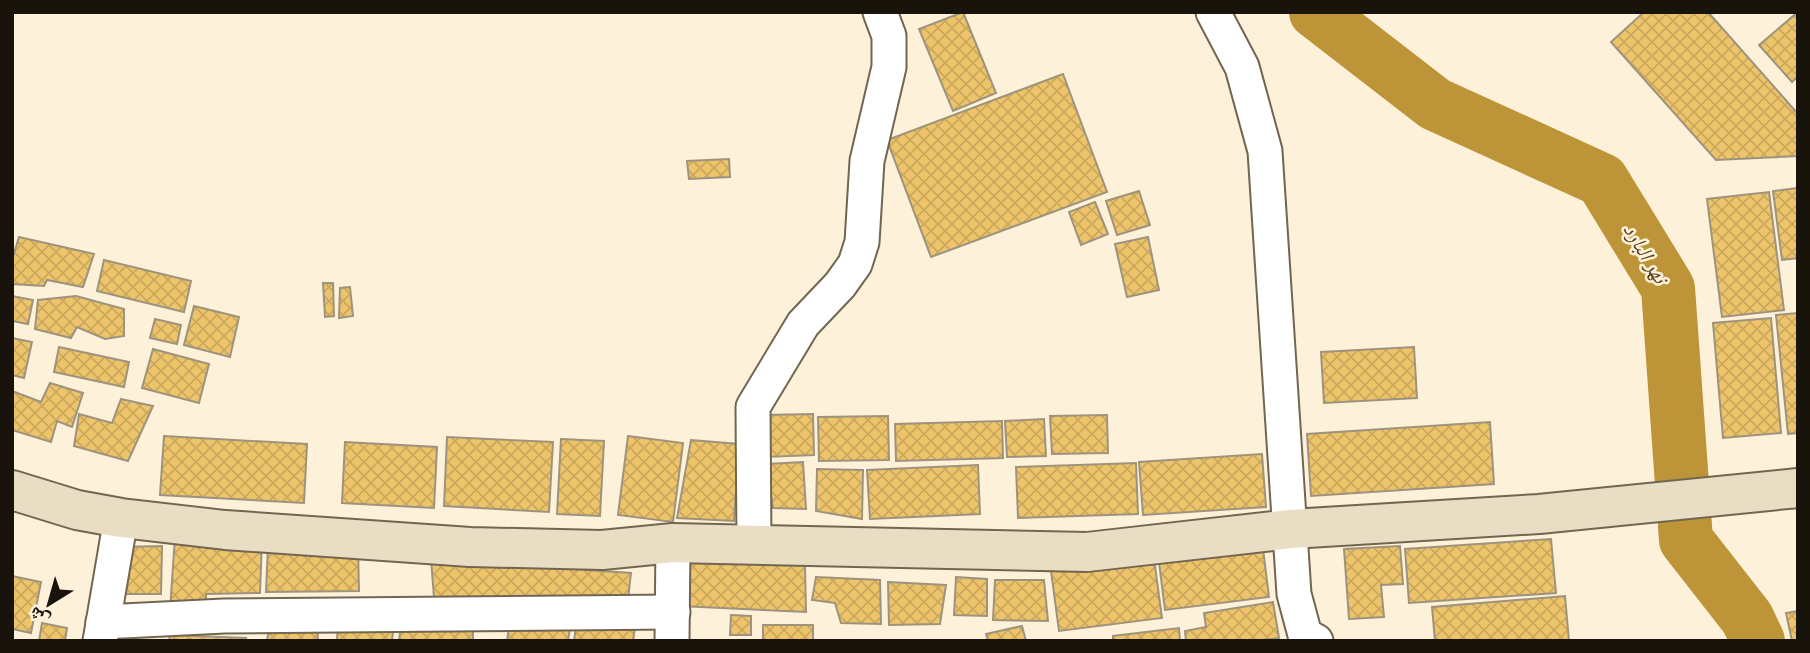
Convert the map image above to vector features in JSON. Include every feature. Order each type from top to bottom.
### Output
[{"type":"main road","points":[[12,490],[77,510],[121,518],[225,530],[470,547],[602,550],[673,543],[1087,552],[1291,529],[1539,514],[1796,488]]},
{"type":"street","points":[[754,545],[753,407],[803,324],[840,285],[855,264],[862,242],[867,161],[889,67],[889,36],[880,12]]},
{"type":"street","points":[[1213,12],[1242,67],[1265,151],[1294,594],[1302,639]]},
{"type":"street","points":[[121,518],[102,631],[224,616],[673,626],[673,543]]},
{"type":"building","points":[[963,12],[996,93],[953,111],[919,29]]},
{"type":"building","points":[[1644,12],[1708,12],[1798,114],[1798,156],[1716,160],[1611,42]]},
{"type":"building","points":[[1798,12],[1798,76],[1792,82],[1759,45]]},
{"type":"building","points":[[1063,74],[1107,192],[931,257],[887,140]]},
{"type":"building","points":[[729,159],[730,177],[689,179],[687,161]]},
{"type":"building","points":[[1798,188],[1798,258],[1782,260],[1773,191]]},
{"type":"building","points":[[1139,191],[1150,225],[1117,235],[1106,201]]},
{"type":"building","points":[[1769,192],[1784,310],[1722,317],[1707,199]]},
{"type":"building","points":[[1095,202],[1108,234],[1081,245],[1069,212]]},
{"type":"building","points":[[19,237],[94,254],[83,287],[47,280],[44,286],[12,284],[12,260]]},
{"type":"building","points":[[1148,237],[1159,290],[1127,297],[1115,244]]},
{"type":"building","points":[[104,260],[191,281],[184,312],[97,291]]},
{"type":"building","points":[[323,283],[333,283],[334,316],[325,317]]},
{"type":"building","points":[[350,287],[353,316],[339,318],[340,288]]},
{"type":"building","points":[[12,296],[33,300],[28,324],[12,321]]},
{"type":"building","points":[[76,296],[124,309],[124,336],[105,339],[77,327],[71,338],[35,329],[38,300]]},
{"type":"building","points":[[194,306],[239,317],[230,357],[184,345]]},
{"type":"building","points":[[1798,313],[1798,433],[1788,434],[1776,315]]},
{"type":"building","points":[[1771,318],[1781,433],[1723,438],[1713,323]]},
{"type":"building","points":[[155,319],[181,325],[177,344],[150,338]]},
{"type":"building","points":[[12,338],[32,342],[24,378],[12,375]]},
{"type":"building","points":[[59,347],[129,362],[124,387],[54,372]]},
{"type":"building","points":[[1414,347],[1417,398],[1324,403],[1321,352]]},
{"type":"building","points":[[153,349],[209,364],[199,403],[142,388]]},
{"type":"building","points":[[50,383],[83,393],[72,427],[57,421],[51,442],[12,430],[12,391],[41,402]]},
{"type":"building","points":[[121,399],[153,406],[128,461],[74,446],[79,414],[112,423]]},
{"type":"building","points":[[813,414],[814,455],[765,457],[764,415]]},
{"type":"building","points":[[1107,415],[1108,453],[1052,454],[1050,416]]},
{"type":"building","points":[[888,416],[889,460],[819,461],[818,417]]},
{"type":"building","points":[[1044,419],[1046,456],[1007,457],[1005,421]]},
{"type":"building","points":[[1002,421],[1003,458],[896,461],[895,424]]},
{"type":"building","points":[[1490,422],[1494,484],[1311,496],[1307,434]]},
{"type":"building","points":[[164,436],[307,444],[304,503],[160,495]]},
{"type":"building","points":[[628,436],[683,443],[673,522],[618,515]]},
{"type":"building","points":[[447,437],[553,442],[549,512],[444,506]]},
{"type":"building","points":[[561,439],[604,441],[600,516],[557,514]]},
{"type":"building","points":[[691,440],[739,444],[734,521],[677,518]]},
{"type":"building","points":[[345,442],[437,447],[434,508],[342,503]]},
{"type":"building","points":[[1262,454],[1266,507],[1143,515],[1139,462]]},
{"type":"building","points":[[803,462],[806,509],[773,508],[766,464]]},
{"type":"building","points":[[1136,463],[1138,514],[1018,518],[1016,467]]},
{"type":"building","points":[[978,465],[980,514],[870,519],[867,470]]},
{"type":"building","points":[[817,469],[863,470],[862,519],[816,511]]},
{"type":"building","points":[[175,537],[262,539],[260,593],[206,594],[206,611],[170,610]]},
{"type":"building","points":[[1551,539],[1556,593],[1409,603],[1405,549]]},
{"type":"building","points":[[162,546],[161,594],[114,594],[120,547]]},
{"type":"building","points":[[268,546],[358,546],[359,591],[266,592]]},
{"type":"building","points":[[1400,546],[1403,584],[1381,585],[1384,617],[1349,619],[1344,549]]},
{"type":"building","points":[[1263,549],[1269,597],[1165,610],[1159,562]]},
{"type":"building","points":[[682,556],[805,566],[806,612],[680,606]]},
{"type":"building","points":[[431,559],[631,573],[627,608],[434,597]]},
{"type":"building","points":[[1154,559],[1162,618],[1059,631],[1051,571]]},
{"type":"building","points":[[12,576],[41,582],[31,633],[12,629]]},
{"type":"building","points":[[816,577],[880,580],[881,624],[841,623],[835,603],[812,600]]},
{"type":"building","points":[[956,577],[987,579],[987,616],[954,615]]},
{"type":"building","points":[[995,580],[1044,580],[1048,621],[993,620]]},
{"type":"building","points":[[888,582],[946,585],[940,624],[889,625]]},
{"type":"building","points":[[1565,596],[1569,641],[1435,641],[1432,607]]},
{"type":"building","points":[[1273,602],[1279,638],[1258,641],[1186,641],[1185,631],[1206,627],[1204,613]]},
{"type":"building","points":[[1798,611],[1798,641],[1792,641],[1786,613]]},
{"type":"building","points":[[731,615],[751,616],[751,635],[730,635]]},
{"type":"building","points":[[338,619],[394,621],[392,641],[337,641]]},
{"type":"building","points":[[577,619],[636,620],[633,641],[574,641]]},
{"type":"building","points":[[510,621],[571,622],[568,641],[507,641]]},
{"type":"building","points":[[317,622],[318,641],[267,641],[270,623]]},
{"type":"building","points":[[42,623],[67,628],[65,641],[39,641]]},
{"type":"building","points":[[401,624],[473,628],[473,641],[399,641]]},
{"type":"building","points":[[763,625],[813,625],[813,641],[763,641]]},
{"type":"building","points":[[1022,626],[1026,641],[988,641],[986,634]]},
{"type":"building","points":[[1179,628],[1180,641],[1113,641],[1113,636]]},
{"type":"building","points":[[170,635],[246,638],[245,641],[169,641]]},
{"type":"waterway","name":"نهر البارد","points":[[1316,12],[1435,104],[1602,180],[1668,288],[1686,540],[1747,618],[1758,641]]}]
